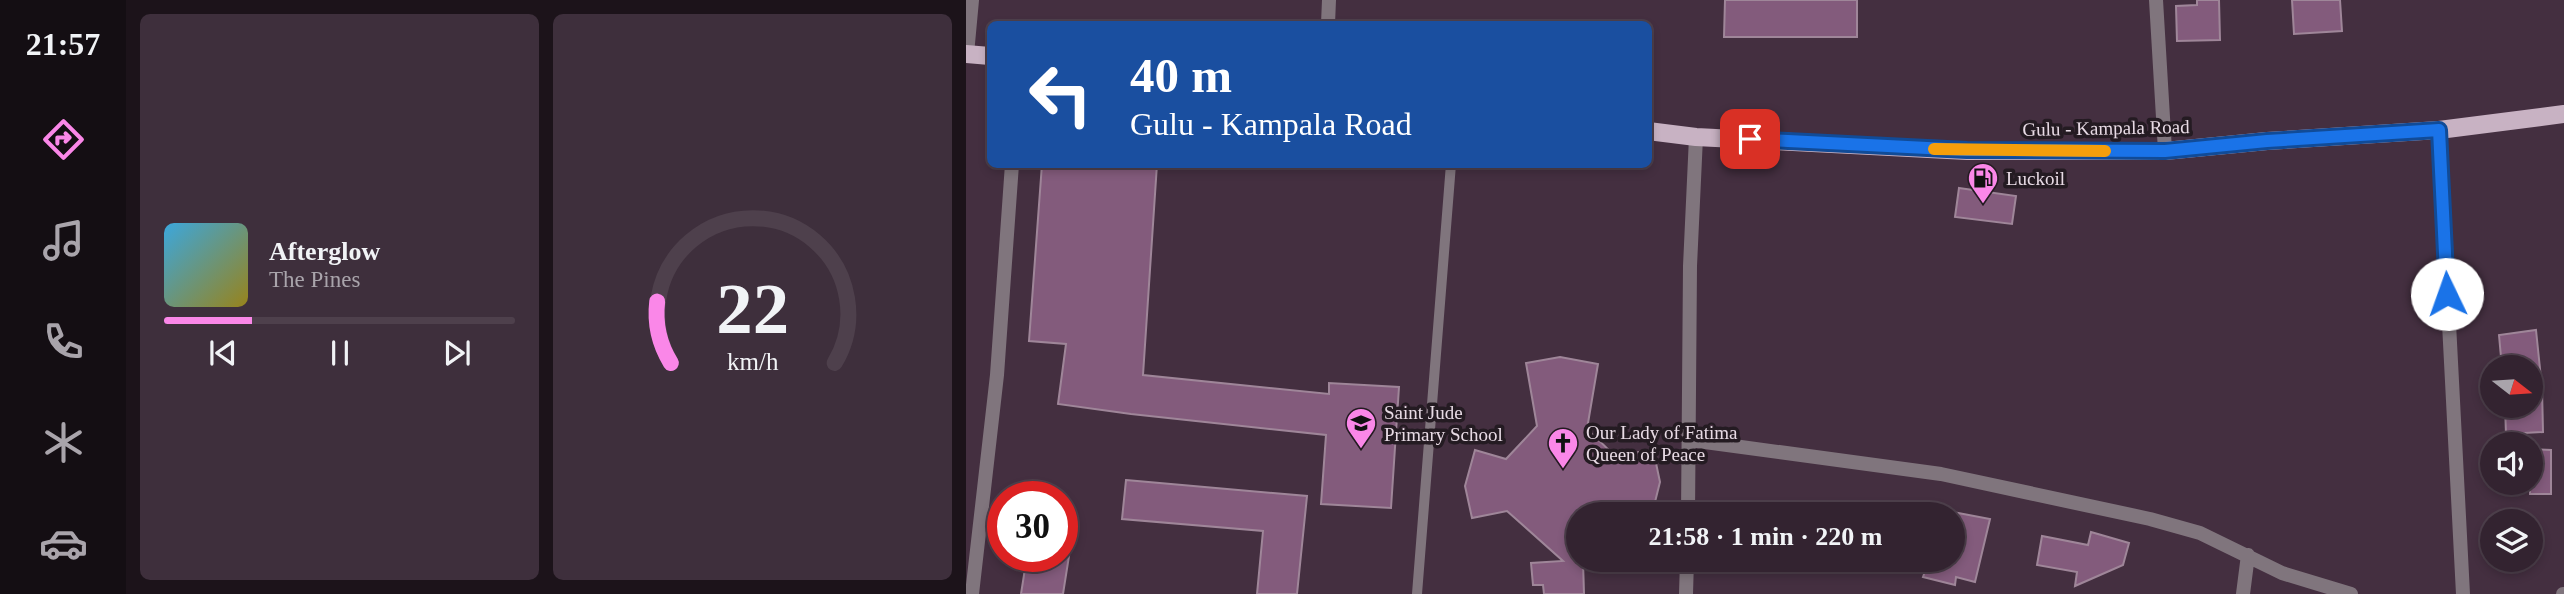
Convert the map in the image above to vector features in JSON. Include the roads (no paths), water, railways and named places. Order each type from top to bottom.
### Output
[{"type":"main road","points":[[967,54],[987,56]]},
{"type":"main road","name":"Gulu - Kampala Road","points":[[1652,131],[1967,150],[2165,151],[2267,141],[2439,130],[2564,114]]},
{"type":"street","points":[[967,54],[972,0]]},
{"type":"street","points":[[1328,21],[1329,0]]},
{"type":"street","points":[[2156,0],[2165,151]]},
{"type":"street","points":[[2439,130],[2463,594]]},
{"type":"street","points":[[1688,502],[1690,266],[1696,136]]},
{"type":"street","points":[[972,594],[997,375],[1012,168]]},
{"type":"street","points":[[1690,440],[1941,474],[2150,519],[2200,533],[2282,573],[2351,594]]},
{"type":"street","points":[[2243,594],[2248,555]]},
{"type":"street","points":[[1686,594],[1687,572]]},
{"type":"lane","points":[[1418,594],[1451,168]]},
{"type":"place","name":"Luckoil","points":[[1983,205]]},
{"type":"place","name":"Saint Jude Primary School","points":[[1361,450]]},
{"type":"place","name":"Our Lady of Fatima Queen of Peace","points":[[1563,470]]}]
